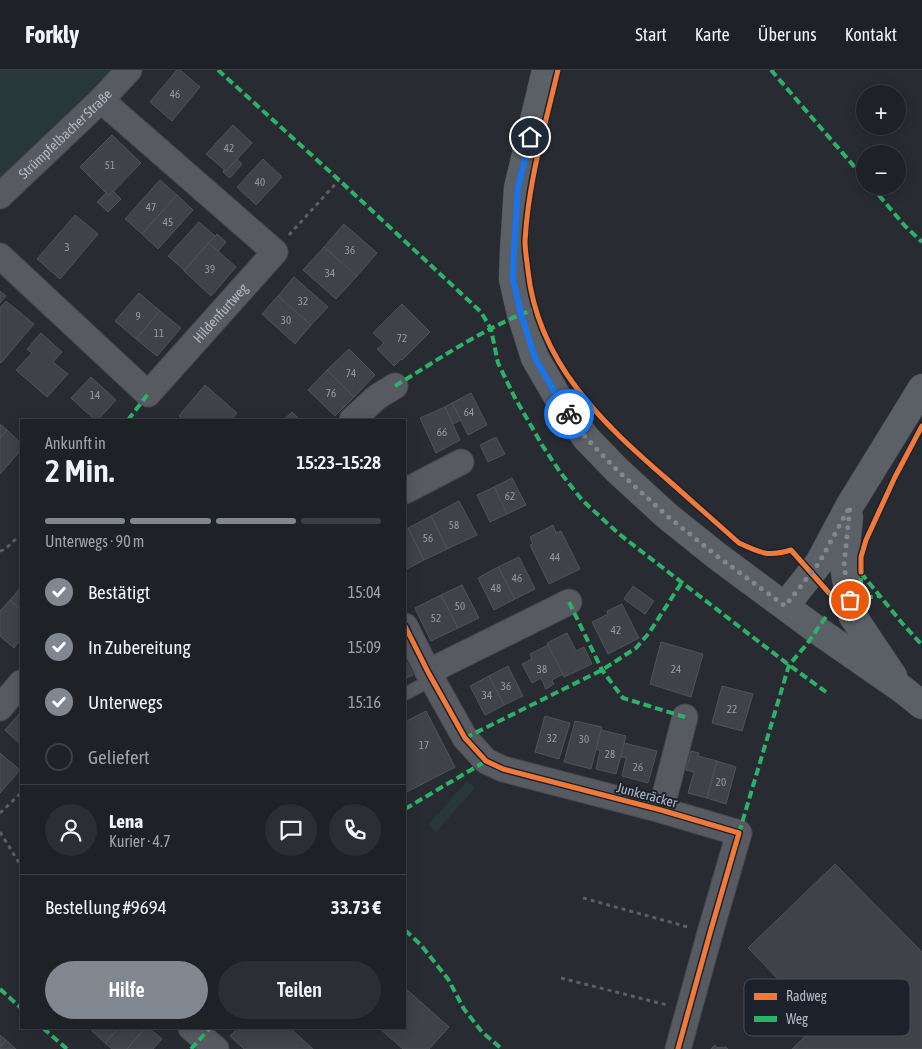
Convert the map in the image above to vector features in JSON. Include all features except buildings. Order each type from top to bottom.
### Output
[{"type":"main road","points":[[546,70],[518,188],[513,279],[521,314],[535,358],[560,401],[586,438],[617,470],[674,521],[717,556],[817,630],[912,697]]},
{"type":"main road","points":[[785,606],[819,563],[850,506],[922,388]]},
{"type":"main road","points":[[850,506],[844,566],[852,615],[912,697]]},
{"type":"street","name":"Strümpfelbacher Straße","points":[[0,196],[101,100],[129,70]]},
{"type":"street","points":[[101,100],[275,252]]},
{"type":"street","name":"Hildenfurtweg","points":[[0,256],[148,394],[275,252]]},
{"type":"street","points":[[353,419],[377,397],[396,386]]},
{"type":"street","points":[[406,490],[461,462]]},
{"type":"street","points":[[431,676],[569,602]]},
{"type":"street","name":"Junkeräcker","points":[[406,628],[465,738],[486,762],[503,769],[661,810],[739,833],[678,1049]]},
{"type":"street","points":[[0,708],[20,684]]},
{"type":"street","points":[[661,810],[685,717]]},
{"type":"street","points":[[192,1029],[216,1049]]},
{"type":"lane","points":[[406,693],[431,676]]},
{"type":"path","points":[[275,252],[339,180]]},
{"type":"path","points":[[0,551],[4,551],[16,538],[20,537]]},
{"type":"path","points":[[0,813],[20,794]]},
{"type":"path","points":[[0,832],[20,864]]},
{"type":"path","points":[[583,898],[710,933]]},
{"type":"path","points":[[560,978],[688,1011]]},
{"type":"shaded area","points":[[0,70],[111,70],[0,181]]},
{"type":"shaded area","points":[[467,781],[475,788],[436,832],[428,825]]},
{"type":"marked path","points":[[218,70],[481,312],[491,329],[498,363],[514,396],[542,445],[582,500],[619,534],[826,692]]},
{"type":"marked path","points":[[771,70],[856,169]]},
{"type":"marked path","points":[[879,195],[905,226],[922,242]]},
{"type":"marked path","points":[[395,386],[481,334],[535,309]]},
{"type":"marked path","points":[[129,419],[148,394]]},
{"type":"marked path","points":[[859,598],[861,592],[861,568]]},
{"type":"marked path","points":[[861,573],[922,645]]},
{"type":"marked path","points":[[465,738],[602,670],[636,648],[649,633],[682,582]]},
{"type":"marked path","points":[[841,601],[879,596]]},
{"type":"marked path","points":[[569,602],[602,670],[623,698],[685,717]]},
{"type":"marked path","points":[[739,833],[789,665],[807,644],[827,615]]},
{"type":"marked path","points":[[406,808],[486,761]]},
{"type":"marked path","points":[[406,931],[421,945],[448,979],[464,1009],[482,1032],[502,1049]]},
{"type":"marked path","points":[[0,989],[20,1007]]},
{"type":"marked path","points":[[44,1029],[67,1049]]},
{"type":"marked path","points":[[191,1049],[209,1029]]},
{"type":"cycle path","points":[[558,70],[533,176],[525,241],[534,304],[545,334],[559,363],[597,413],[643,458],[739,543],[764,553],[791,550],[829,593]]},
{"type":"cycle path","points":[[861,572],[861,557],[866,540],[895,477],[922,426]]},
{"type":"cycle path","points":[[406,628],[465,738],[486,761],[503,769],[661,810],[739,833],[678,1049]]},
{"type":"way so far","points":[[569,414],[586,438],[617,470],[666,515],[717,556],[785,606],[819,563],[850,506],[844,566],[850,600]]},
{"type":"route","points":[[530,137],[518,188],[513,279],[521,314],[535,358],[569,414]]}]
